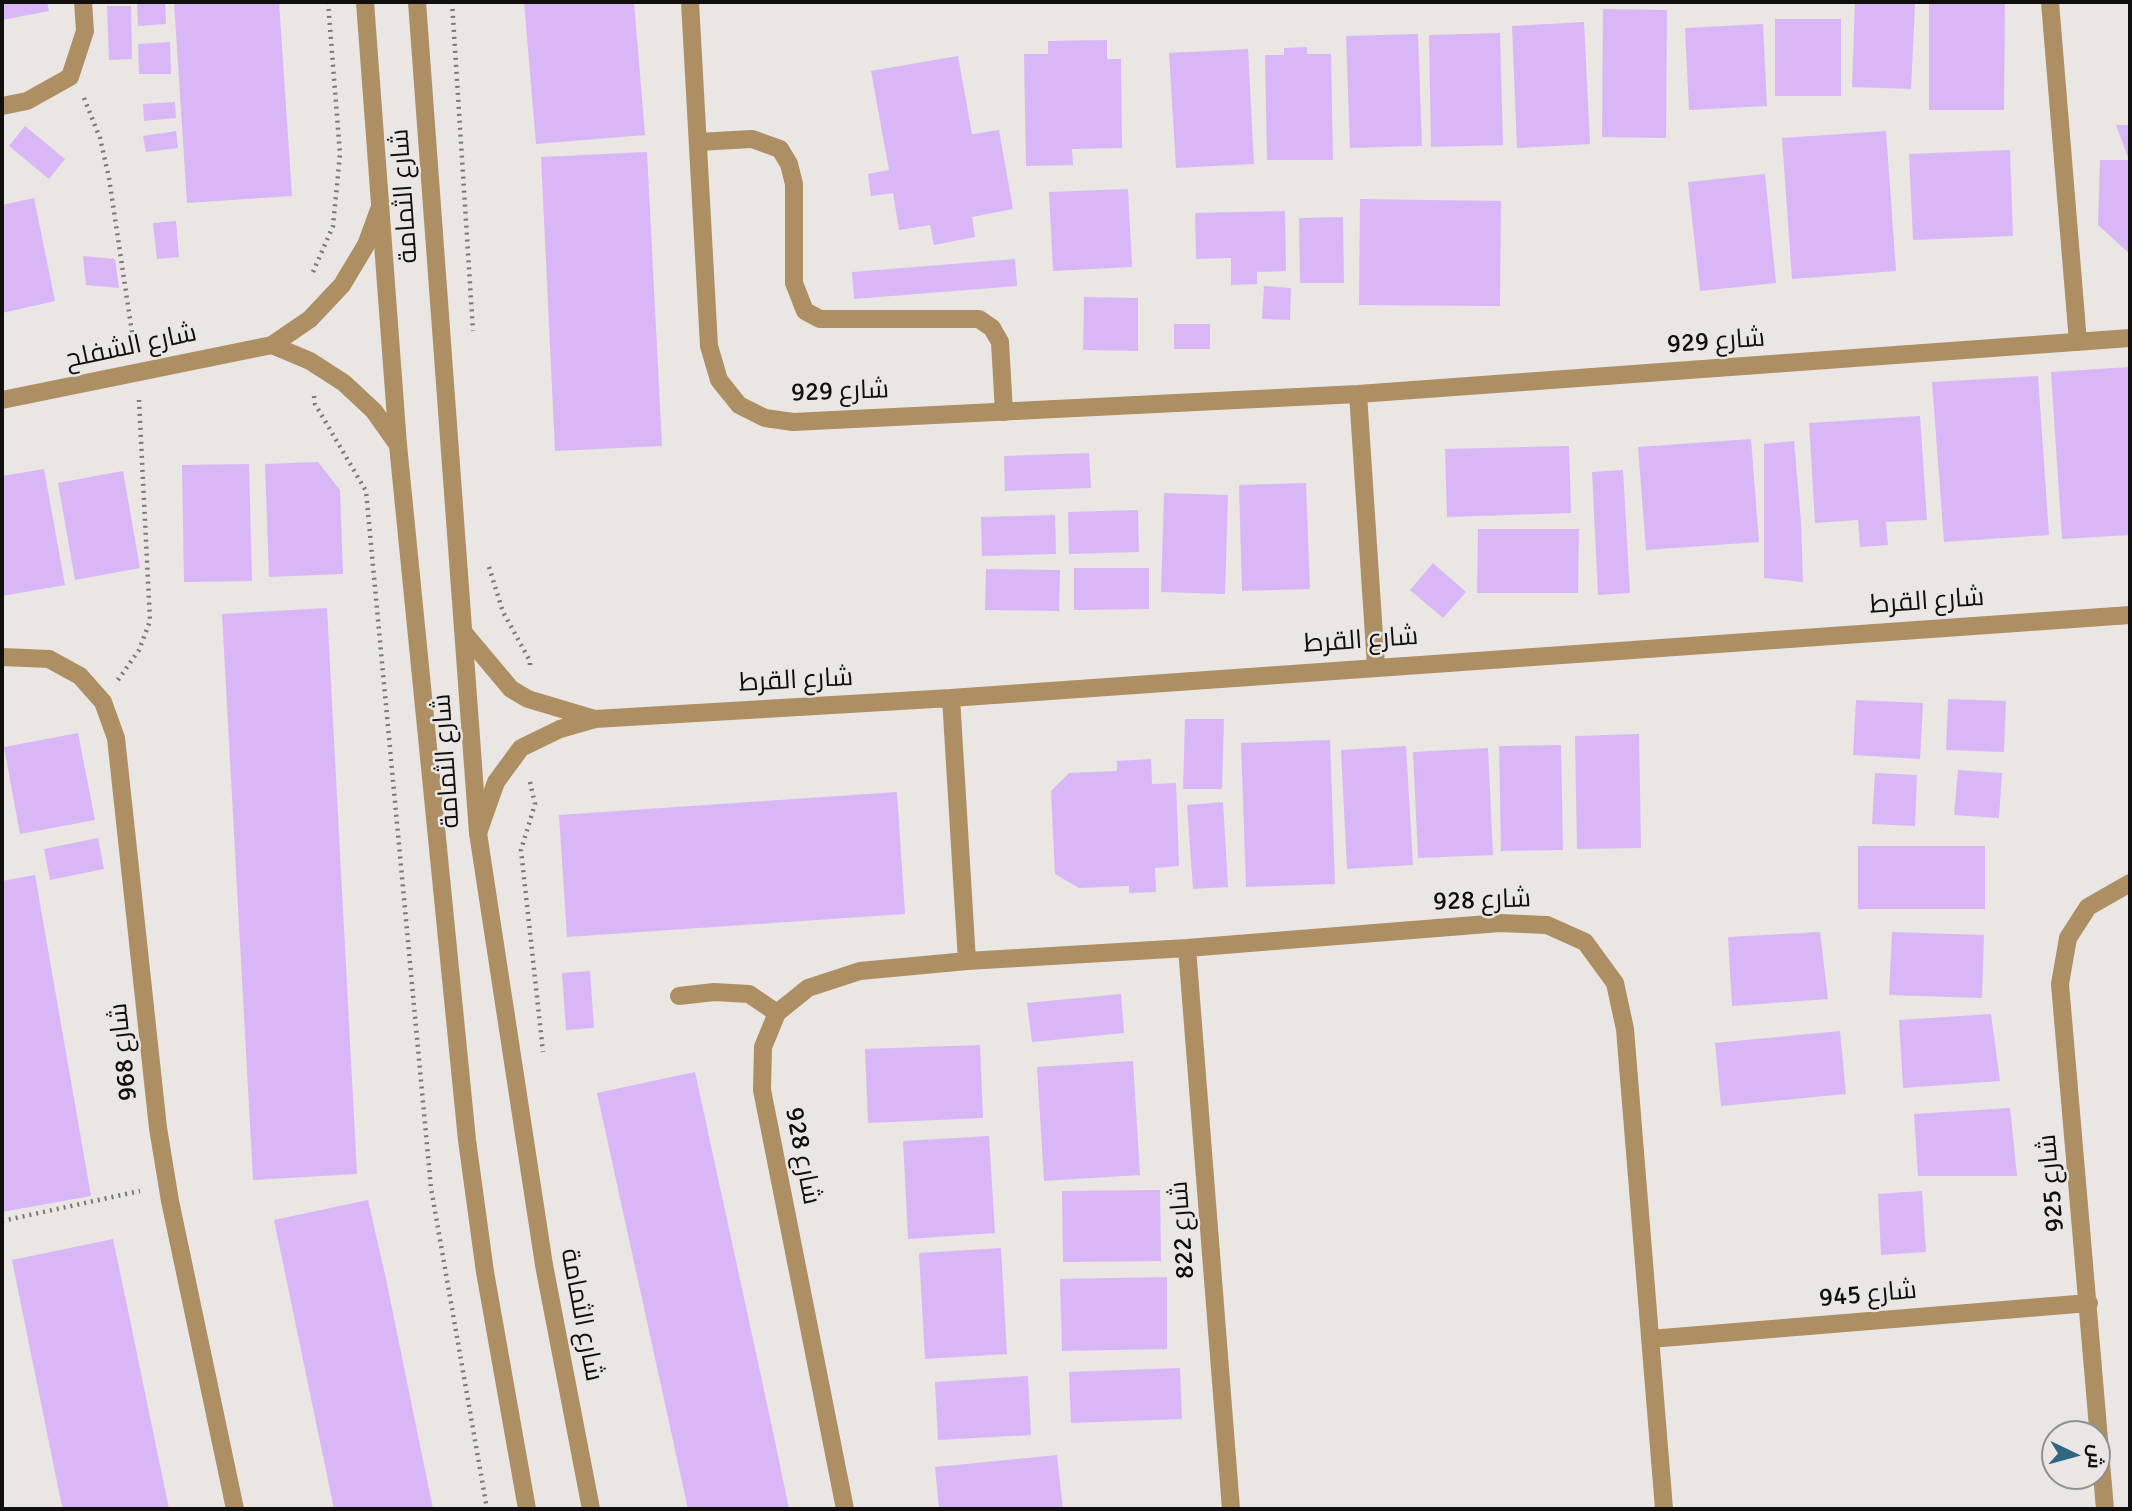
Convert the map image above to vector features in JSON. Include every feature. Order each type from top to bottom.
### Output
[{"type":"street","points":[[2,106],[27,101],[70,77],[85,31],[83,2]]},
{"type":"street","name":"شارع الثمامة","points":[[365,2],[398,445],[467,1140],[485,1272],[527,1509]]},
{"type":"street","name":"شارع الثمامة","points":[[417,2],[478,833],[544,1265],[592,1509]]},
{"type":"street","name":"شارع 929","points":[[690,2],[709,346],[719,380],[739,405],[765,418],[793,422],[1359,394],[2130,338]]},
{"type":"street","points":[[2050,2],[2078,342]]},
{"type":"street","points":[[698,142],[752,139],[780,149],[789,164],[794,184],[794,284],[805,312],[820,319],[979,319],[992,328],[1000,342],[1004,412]]},
{"type":"street","name":"شارع الشفلح","points":[[2,400],[272,345],[310,319],[342,285],[366,245],[382,202]]},
{"type":"street","points":[[272,345],[310,361],[344,383],[364,402],[398,445]]},
{"type":"street","points":[[1359,394],[1376,666]]},
{"type":"street","name":"شارع القرط","points":[[478,833],[496,782],[521,748],[560,729],[595,719],[951,698],[2130,614]]},
{"type":"street","name":"شارع القرط","points":[[464,633],[511,689],[528,699],[595,719]]},
{"type":"street","name":"شارع 968","points":[[2,657],[49,659],[80,676],[103,702],[116,738],[158,1128],[236,1509]]},
{"type":"street","points":[[951,698],[967,961]]},
{"type":"street","name":"شارع 925","points":[[2105,1509],[2060,984],[2068,938],[2088,907],[2130,883]]},
{"type":"street","name":"شارع 928","points":[[845,1509],[762,1090],[763,1047],[777,1013],[808,988],[860,971],[1500,923],[1547,926],[1585,942],[1615,983],[1625,1029],[1664,1509]]},
{"type":"street","name":"شارع 822","points":[[1187,948],[1231,1509]]},
{"type":"street","points":[[679,996],[714,992],[749,994],[777,1013]]},
{"type":"street","name":"شارع 945","points":[[1650,1339],[2089,1303]]},
{"type":"path","points":[[310,319],[313,268],[333,226],[340,154],[328,2]]},
{"type":"path","points":[[310,361],[315,404],[366,491],[431,1188],[487,1509]]},
{"type":"path","points":[[2,1221],[168,1185]]},
{"type":"building","points":[[2,2],[47,2],[49,11],[2,20]]},
{"type":"building","points":[[137,2],[165,2],[166,24],[138,26]]},
{"type":"building","points":[[174,2],[279,2],[292,196],[187,203]]},
{"type":"building","points":[[524,2],[634,2],[645,135],[536,144]]},
{"type":"building","points":[[1855,2],[1915,4],[1911,89],[1852,87]]},
{"type":"building","points":[[1929,2],[2005,2],[2004,110],[1929,110]]},
{"type":"building","points":[[107,6],[131,6],[132,59],[109,60]]},
{"type":"building","points":[[1603,9],[1667,10],[1666,138],[1602,137]]},
{"type":"building","points":[[1775,19],[1841,19],[1841,96],[1775,96]]},
{"type":"building","points":[[1584,22],[1590,144],[1517,148],[1512,26]]},
{"type":"building","points":[[1763,24],[1767,106],[1689,110],[1685,28]]},
{"type":"building","points":[[1500,33],[1503,145],[1431,147],[1429,35]]},
{"type":"building","points":[[1418,34],[1422,146],[1350,148],[1346,36]]},
{"type":"building","points":[[1107,40],[1107,59],[1121,59],[1122,148],[1072,149],[1073,165],[1026,166],[1024,54],[1048,54],[1048,41]]},
{"type":"building","points":[[170,42],[171,74],[139,74],[138,44]]},
{"type":"building","points":[[1307,47],[1307,54],[1331,54],[1333,160],[1267,160],[1265,55],[1284,55],[1284,48]]},
{"type":"building","points":[[1248,49],[1254,164],[1176,168],[1169,53]]},
{"type":"building","points":[[958,56],[972,134],[999,130],[1013,209],[972,217],[975,237],[934,245],[930,225],[899,230],[893,193],[871,196],[868,174],[889,170],[871,71]]},
{"type":"building","points":[[175,102],[176,118],[144,121],[143,104]]},
{"type":"building","points":[[2116,125],[2130,125],[2130,254],[2098,225],[2100,160],[2129,160]]},
{"type":"building","points":[[25,126],[65,159],[49,179],[9,146]]},
{"type":"building","points":[[176,131],[178,148],[146,152],[143,136]]},
{"type":"building","points":[[1886,131],[1896,271],[1792,279],[1782,138]]},
{"type":"building","points":[[2010,150],[2013,236],[1913,240],[1909,154]]},
{"type":"building","points":[[647,152],[662,446],[555,451],[541,157]]},
{"type":"building","points":[[1765,174],[1776,283],[1700,291],[1688,182]]},
{"type":"building","points":[[1128,189],[1132,267],[1053,271],[1049,192]]},
{"type":"building","points":[[34,198],[55,301],[2,313],[2,205]]},
{"type":"building","points":[[1360,199],[1501,201],[1500,306],[1359,305]]},
{"type":"building","points":[[1285,211],[1286,271],[1257,272],[1257,284],[1231,285],[1231,258],[1196,259],[1195,213]]},
{"type":"building","points":[[1343,217],[1344,283],[1300,283],[1299,218]]},
{"type":"building","points":[[176,221],[179,257],[157,259],[153,223]]},
{"type":"building","points":[[83,256],[115,259],[119,288],[86,285]]},
{"type":"building","points":[[1015,259],[1017,286],[854,299],[852,272]]},
{"type":"building","points":[[1264,286],[1291,288],[1290,320],[1262,319]]},
{"type":"building","points":[[1084,297],[1138,298],[1138,351],[1083,350]]},
{"type":"building","points":[[1174,324],[1210,324],[1210,349],[1174,349]]},
{"type":"building","points":[[2130,367],[2130,535],[2062,539],[2051,372]]},
{"type":"building","points":[[2038,376],[2049,535],[1944,542],[1932,382]]},
{"type":"building","points":[[1920,416],[1927,520],[1886,522],[1888,545],[1860,547],[1858,520],[1815,523],[1809,423]]},
{"type":"building","points":[[1751,439],[1759,542],[1646,550],[1638,447]]},
{"type":"building","points":[[1794,441],[1803,582],[1764,578],[1764,444]]},
{"type":"building","points":[[1569,446],[1571,513],[1447,517],[1445,449]]},
{"type":"building","points":[[1089,453],[1091,488],[1005,491],[1004,456]]},
{"type":"building","points":[[318,462],[340,490],[343,574],[269,577],[265,464]]},
{"type":"building","points":[[249,464],[252,581],[184,582],[182,465]]},
{"type":"building","points":[[44,469],[65,585],[2,596],[2,476]]},
{"type":"building","points":[[1623,470],[1630,593],[1598,595],[1592,472]]},
{"type":"building","points":[[123,471],[140,568],[75,580],[58,483]]},
{"type":"building","points":[[1306,483],[1310,589],[1242,591],[1239,485]]},
{"type":"building","points":[[1164,493],[1228,495],[1225,594],[1161,592]]},
{"type":"building","points":[[1138,510],[1139,552],[1069,554],[1068,512]]},
{"type":"building","points":[[1055,515],[1056,554],[982,556],[981,517]]},
{"type":"building","points":[[1478,529],[1579,529],[1578,593],[1477,593]]},
{"type":"building","points":[[1433,563],[1466,592],[1443,618],[1410,590]]},
{"type":"building","points":[[1074,568],[1149,568],[1149,609],[1074,610]]},
{"type":"building","points":[[986,569],[1060,570],[1059,611],[985,610]]},
{"type":"building","points":[[327,608],[357,1174],[253,1180],[222,614]]},
{"type":"building","points":[[1948,699],[2006,701],[2004,752],[1946,750]]},
{"type":"building","points":[[1856,700],[1923,703],[1920,759],[1853,755]]},
{"type":"building","points":[[1185,719],[1224,719],[1222,789],[1183,789]]},
{"type":"building","points":[[78,733],[95,820],[20,834],[4,747]]},
{"type":"building","points":[[1639,734],[1641,848],[1577,849],[1575,736]]},
{"type":"building","points":[[1330,740],[1335,884],[1246,887],[1241,743]]},
{"type":"building","points":[[1561,745],[1563,850],[1501,851],[1499,746]]},
{"type":"building","points":[[1406,746],[1413,865],[1347,869],[1341,750]]},
{"type":"building","points":[[1488,748],[1493,855],[1418,858],[1413,752]]},
{"type":"building","points":[[1151,759],[1152,784],[1176,783],[1179,866],[1155,868],[1156,892],[1129,893],[1129,886],[1079,888],[1055,874],[1051,791],[1069,773],[1117,771],[1117,761]]},
{"type":"building","points":[[1958,770],[2002,773],[1999,818],[1954,815]]},
{"type":"building","points":[[1875,773],[1917,775],[1915,826],[1872,824]]},
{"type":"building","points":[[897,792],[905,914],[567,937],[559,815]]},
{"type":"building","points":[[1223,802],[1228,887],[1193,889],[1187,805]]},
{"type":"building","points":[[98,838],[104,869],[50,880],[44,849]]},
{"type":"building","points":[[1858,846],[1985,846],[1985,909],[1858,909]]},
{"type":"building","points":[[35,875],[91,1196],[2,1212],[2,881]]},
{"type":"building","points":[[1820,932],[1828,999],[1732,1006],[1728,937]]},
{"type":"building","points":[[1892,932],[1984,935],[1982,998],[1889,995]]},
{"type":"building","points":[[590,971],[594,1028],[566,1030],[562,973]]},
{"type":"building","points":[[1121,994],[1124,1033],[1032,1042],[1027,1003]]},
{"type":"building","points":[[1991,1014],[2000,1081],[1903,1088],[1899,1020]]},
{"type":"building","points":[[1840,1031],[1846,1094],[1721,1106],[1715,1043]]},
{"type":"building","points":[[980,1045],[983,1118],[868,1123],[865,1049]]},
{"type":"building","points":[[1133,1061],[1140,1175],[1044,1181],[1037,1067]]},
{"type":"building","points":[[695,1072],[789,1509],[688,1509],[597,1093]]},
{"type":"building","points":[[2010,1108],[2017,1176],[1918,1176],[1914,1114]]},
{"type":"building","points":[[989,1136],[995,1233],[908,1239],[903,1141]]},
{"type":"building","points":[[1160,1190],[1161,1261],[1063,1262],[1062,1191]]},
{"type":"building","points":[[1922,1191],[1926,1252],[1881,1255],[1878,1194]]},
{"type":"building","points":[[368,1200],[433,1509],[334,1509],[274,1220]]},
{"type":"building","points":[[113,1239],[169,1509],[63,1509],[61,1502],[12,1260]]},
{"type":"building","points":[[1001,1248],[1007,1354],[925,1359],[919,1253]]},
{"type":"building","points":[[1167,1277],[1167,1349],[1062,1351],[1060,1279]]},
{"type":"building","points":[[1180,1368],[1182,1419],[1071,1423],[1069,1372]]},
{"type":"building","points":[[1028,1376],[1031,1435],[938,1440],[935,1382]]},
{"type":"building","points":[[1057,1455],[1063,1509],[939,1509],[935,1467]]}]
